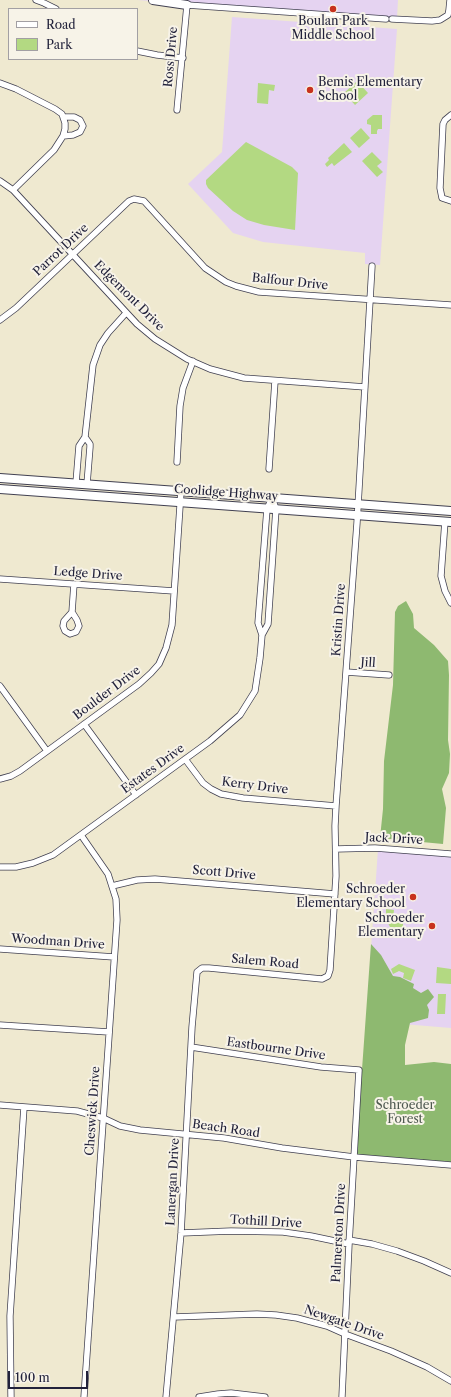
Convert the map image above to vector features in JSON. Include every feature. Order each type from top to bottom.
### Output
[{"type":"main road","points":[[153,0],[187,5]]},
{"type":"main road","name":"Coolidge Highway","points":[[0,478],[450,510]]},
{"type":"main road","name":"Coolidge Highway","points":[[0,489],[448,521]]},
{"type":"main road","points":[[448,521],[444,514],[450,510]]},
{"type":"street","points":[[36,0],[54,8]]},
{"type":"street","points":[[187,5],[389,19],[440,20],[448,14],[450,0]]},
{"type":"street","name":"Ross Drive","points":[[178,110],[187,5]]},
{"type":"street","points":[[138,51],[183,58]]},
{"type":"street","points":[[0,83],[16,89],[55,109],[62,114],[65,129],[63,136],[54,150],[13,190]]},
{"type":"street","points":[[451,115],[445,120],[444,124],[440,188],[442,198],[451,201]]},
{"type":"street","points":[[63,116],[80,120],[83,126],[80,132],[74,135],[63,136]]},
{"type":"street","name":"Edgemont Drive","points":[[0,181],[13,190],[126,312],[155,339],[193,361],[229,375],[259,380],[365,388]]},
{"type":"street","name":"Parrot Drive","points":[[0,320],[16,308],[129,201],[139,199]]},
{"type":"street","name":"Balfour Drive","points":[[139,199],[144,201],[205,268],[236,286],[259,292],[451,306]]},
{"type":"street","name":"Kristin Drive","points":[[328,976],[331,965],[335,894],[336,806],[358,504],[372,266]]},
{"type":"street","points":[[76,483],[79,446],[85,437],[93,365],[100,345],[126,312]]},
{"type":"street","points":[[177,462],[180,406],[183,388],[193,361]]},
{"type":"street","points":[[269,469],[275,381]]},
{"type":"street","points":[[85,437],[90,444],[87,484]]},
{"type":"street","name":"Boulder Drive","points":[[0,779],[16,773],[47,751],[139,684],[159,664],[170,635],[181,491]]},
{"type":"street","name":"Estates Drive","points":[[0,867],[16,867],[33,863],[53,855],[210,741],[240,715],[255,691],[260,658],[262,635],[258,623],[266,508],[272,498]]},
{"type":"street","name":"Estates Drive","points":[[262,635],[268,624],[276,509],[272,498]]},
{"type":"street","points":[[448,521],[441,576],[445,591],[451,603]]},
{"type":"street","name":"Ledge Drive","points":[[0,579],[174,591]]},
{"type":"street","points":[[72,612],[74,584]]},
{"type":"street","name":"Jill","points":[[346,672],[389,675]]},
{"type":"street","points":[[0,686],[47,751]]},
{"type":"street","points":[[84,724],[136,795]]},
{"type":"street","name":"Kerry Drive","points":[[185,759],[203,783],[211,790],[221,794],[243,798],[336,806]]},
{"type":"street","name":"Cheswick Drive","points":[[81,835],[105,869],[116,899],[114,957],[84,1397]]},
{"type":"street","name":"Jack Drive","points":[[336,849],[375,848],[451,854]]},
{"type":"street","name":"Scott Drive","points":[[112,886],[137,880],[155,879],[335,894]]},
{"type":"street","name":"Woodman Drive","points":[[0,949],[114,957]]},
{"type":"street","name":"Salem Road","points":[[199,969],[209,968],[318,979],[328,976]]},
{"type":"street","name":"Lanergan Drive","points":[[166,1397],[181,1233],[195,977],[196,972],[199,969]]},
{"type":"street","points":[[0,1025],[109,1032]]},
{"type":"street","name":"Eastbourne Drive","points":[[191,1047],[309,1065],[359,1070]]},
{"type":"street","name":"Palmerston Drive","points":[[342,1397],[359,1070]]},
{"type":"street","name":"Beach Road","points":[[0,1105],[77,1111],[103,1118],[130,1129],[187,1134],[354,1157],[451,1165]]},
{"type":"street","points":[[11,1397],[10,1316],[24,1107]]},
{"type":"street","name":"Tothill Drive","points":[[181,1233],[231,1231],[283,1232],[372,1244],[424,1260],[451,1272]]},
{"type":"street","name":"Newgate Drive","points":[[174,1317],[276,1315],[315,1323],[404,1356],[451,1381]]},
{"type":"street","points":[[199,1397],[231,1393],[265,1397]]},
{"type":"shaded area","name":"Boulan Park Middle School","points":[[137,0],[398,0],[397,18]]},
{"type":"shaded area","name":"Bemis Elementary School","points":[[232,17],[397,29],[380,265],[365,264],[365,253],[263,242],[233,233],[188,184],[222,152]]},
{"type":"shaded area","name":"Schroeder Elementary School","points":[[378,849],[451,854],[451,1028],[366,1021]]},
{"type":"green space","points":[[357,81],[368,93],[355,105],[344,93]]},
{"type":"green space","points":[[258,83],[275,85],[274,91],[269,90],[268,104],[257,103]]},
{"type":"green space","points":[[373,115],[382,115],[382,129],[378,129],[377,134],[371,134],[371,125],[367,124],[367,120]]},
{"type":"green space","points":[[361,128],[370,138],[359,148],[350,138]]},
{"type":"green space","points":[[246,142],[292,167],[298,173],[295,230],[264,225],[247,220],[233,211],[208,188],[206,180]]},
{"type":"green space","points":[[344,143],[352,152],[334,166],[332,163],[327,167],[325,164],[329,160],[328,158]]},
{"type":"green space","points":[[372,152],[382,162],[377,166],[383,172],[377,177],[362,161]]},
{"type":"green space","points":[[406,601],[413,614],[414,628],[434,645],[448,661],[448,740],[450,754],[449,773],[442,789],[446,808],[443,844],[380,838],[383,809],[384,761],[393,685],[395,612],[398,606]]},
{"type":"green space","points":[[386,909],[394,910],[393,919],[403,921],[403,928],[390,927],[386,919]]},
{"type":"green space","name":"Schroeder Forest","points":[[371,944],[381,955],[393,976],[400,977],[414,984],[413,988],[421,993],[428,989],[434,997],[427,1005],[429,1010],[428,1018],[410,1023],[405,1045],[405,1065],[434,1062],[451,1064],[451,1162],[359,1155],[356,1153]]},
{"type":"green space","points":[[399,964],[415,970],[411,981],[403,978],[404,973],[399,971],[393,974],[391,969]]},
{"type":"green space","points":[[437,967],[451,969],[451,984],[436,983]]},
{"type":"green space","points":[[438,994],[446,994],[445,1014],[437,1014]]},
{"type":"place","name":"Boulan Park Middle School","points":[[333,9]]},
{"type":"place","name":"Bemis Elementary School","points":[[310,90]]},
{"type":"place","name":"Schroeder Elementary School","points":[[413,897]]},
{"type":"place","name":"Schroeder Elementary","points":[[432,926]]}]
